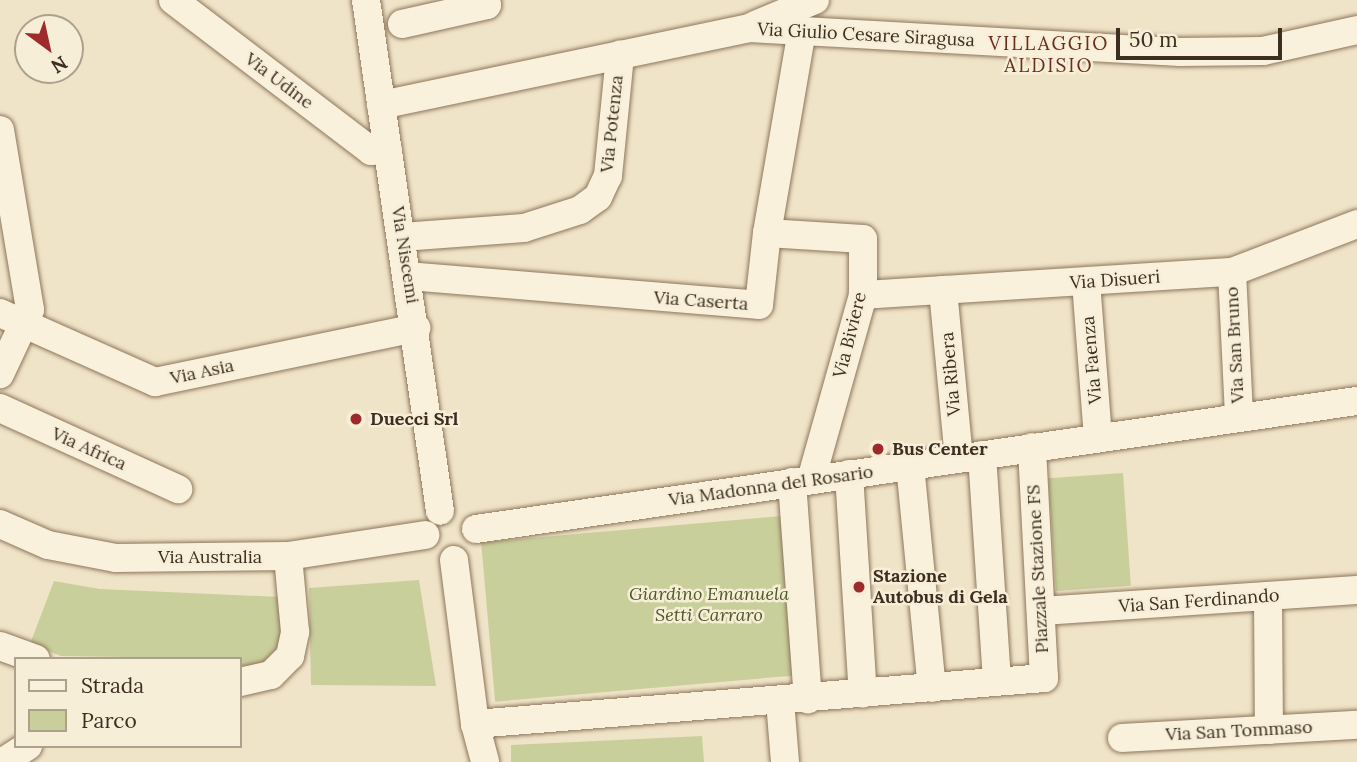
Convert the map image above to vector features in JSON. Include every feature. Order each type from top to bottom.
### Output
[{"type":"street","name":"Via Udine","points":[[173,0],[371,151],[388,150]]},
{"type":"street","name":"Via Niscemi","points":[[366,0],[416,328],[440,511]]},
{"type":"street","points":[[402,23],[487,5],[486,0]]},
{"type":"street","points":[[750,28],[815,0]]},
{"type":"street","name":"Via Giulio Cesare Siragusa","points":[[381,105],[750,28],[1180,52],[1263,51],[1357,30]]},
{"type":"street","name":"Via Caserta","points":[[408,276],[760,305],[767,233],[802,31]]},
{"type":"street","name":"Via Potenza","points":[[402,237],[524,228],[580,210],[598,197],[608,176],[620,55]]},
{"type":"street","points":[[0,130],[30,310],[12,318],[0,374]]},
{"type":"street","name":"Via Disueri","points":[[863,295],[1232,272],[1357,224]]},
{"type":"street","name":"Via Biviere","points":[[767,233],[863,239],[863,295],[801,481],[808,699]]},
{"type":"street","name":"Via San Bruno","points":[[1232,272],[1239,418]]},
{"type":"street","name":"Via Faenza","points":[[1086,282],[1098,438]]},
{"type":"street","name":"Via Ribera","points":[[943,290],[970,457],[997,682]]},
{"type":"street","name":"Via Asia","points":[[12,318],[155,382],[416,328]]},
{"type":"street","name":"Via Madonna del Rosario","points":[[476,528],[1357,401]]},
{"type":"street","name":"Via Africa","points":[[0,408],[178,489]]},
{"type":"street","name":"Piazzale Stazione FS","points":[[475,724],[1044,678],[1032,447]]},
{"type":"street","points":[[910,465],[932,688]]},
{"type":"street","points":[[849,474],[863,694]]},
{"type":"street","points":[[440,511],[462,511],[471,518],[476,528],[472,549],[454,560],[434,555],[427,546],[426,525],[440,511]]},
{"type":"street","name":"Via Australia","points":[[0,524],[48,545],[116,558],[288,556],[425,535]]},
{"type":"street","points":[[242,682],[271,675],[290,656],[295,632],[288,556]]},
{"type":"street","points":[[454,560],[475,724],[485,762]]},
{"type":"street","name":"Via San Ferdinando","points":[[1041,611],[1357,590]]},
{"type":"street","points":[[1268,596],[1269,730]]},
{"type":"street","points":[[0,646],[30,657]]},
{"type":"street","points":[[780,701],[785,762]]},
{"type":"street","name":"Via San Tommaso","points":[[1122,738],[1357,725]]},
{"type":"street","points":[[3,762],[25,748]]},
{"type":"green space","points":[[1123,473],[1131,586],[1056,591],[1048,478]]},
{"type":"green space","name":"Giardino Emanuela Setti Carraro","points":[[782,516],[796,675],[495,702],[481,542]]},
{"type":"green space","points":[[419,580],[436,686],[311,685],[309,588]]},
{"type":"green space","points":[[54,581],[100,589],[281,597],[286,624],[280,644],[263,663],[242,672],[242,657],[61,656],[30,644]]},
{"type":"green space","points":[[702,736],[704,762],[511,762],[511,745]]},
{"type":"place","name":"Duecci Srl","points":[[356,419]]},
{"type":"place","name":"Bus Center","points":[[878,449]]},
{"type":"place","name":"Stazione Autobus di Gela","points":[[859,587]]},
{"type":"district","name":"VILLAGGIO ALDISIO","points":[[1049,55]]}]
